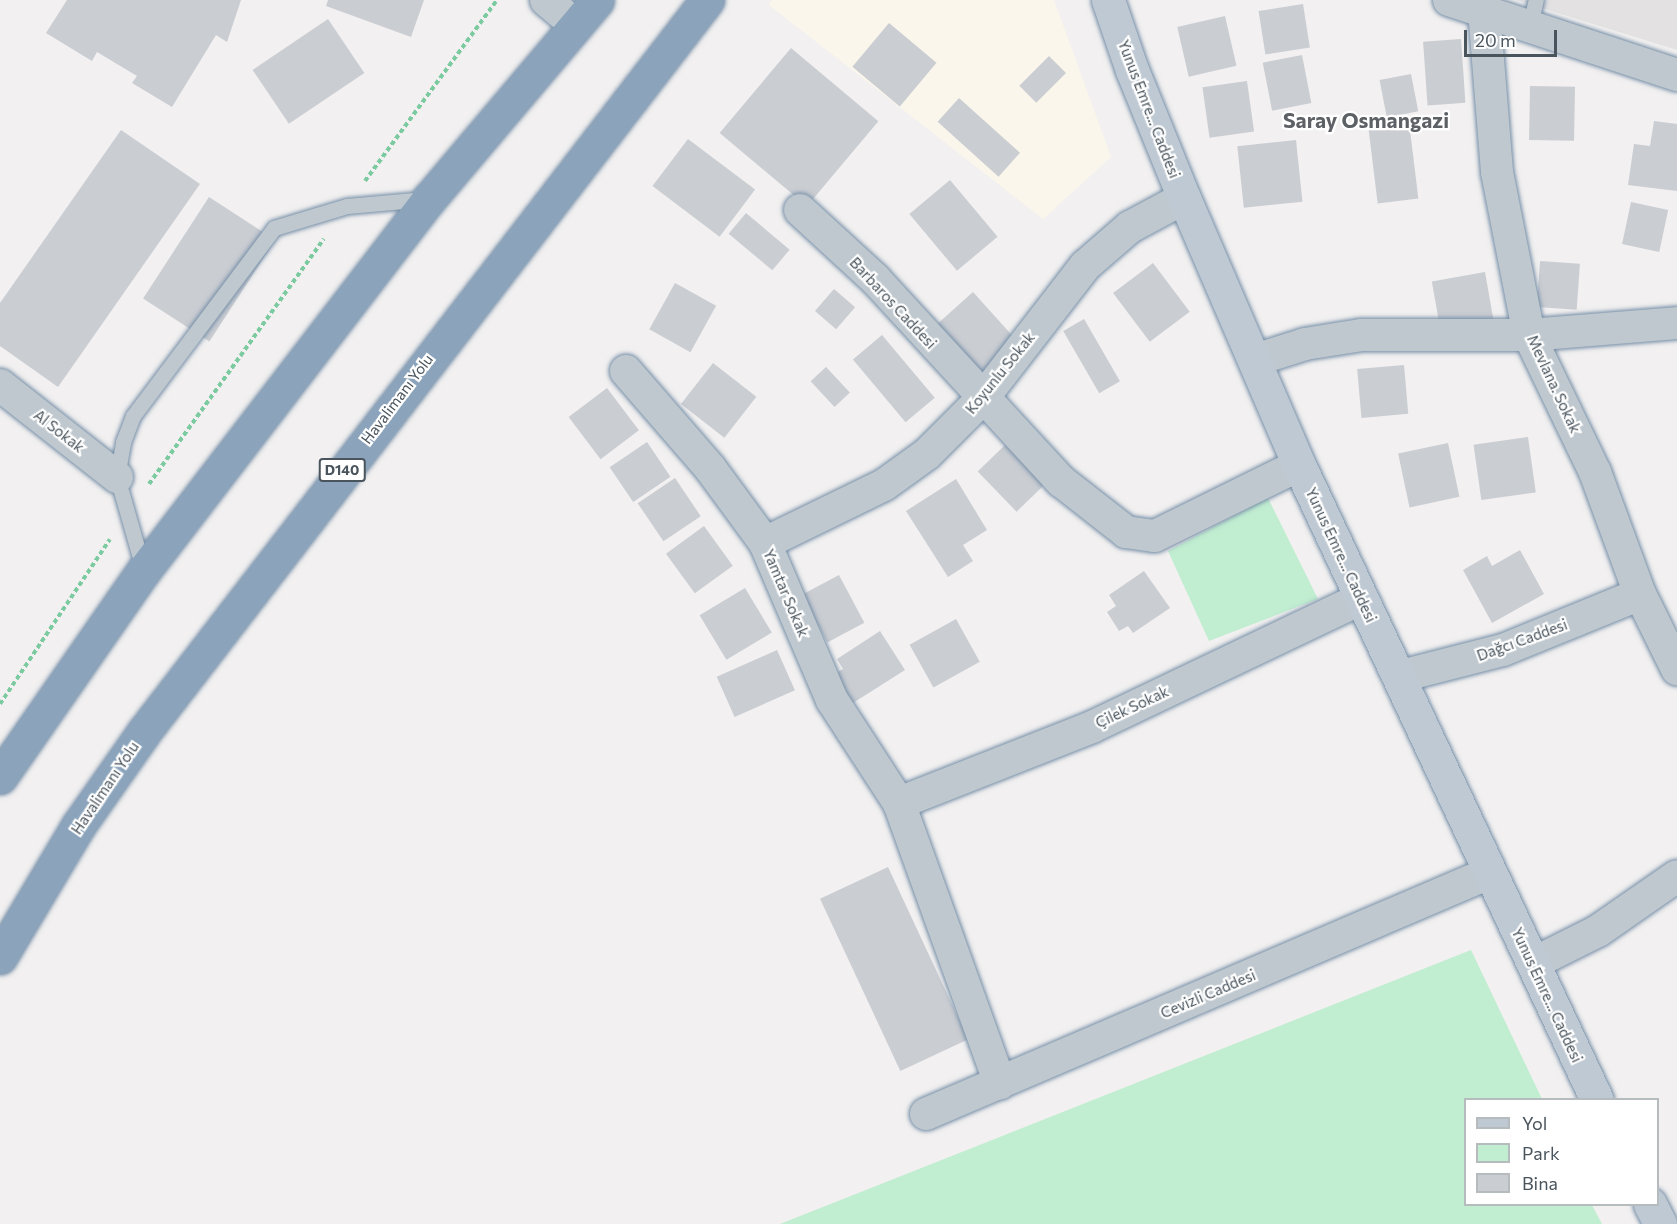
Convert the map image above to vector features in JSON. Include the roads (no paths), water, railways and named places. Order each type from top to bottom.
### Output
[{"type":"highway","points":[[0,777],[144,570],[429,199],[597,0]]},
{"type":"highway","name":"Havalimanı Yolu","points":[[0,957],[78,826],[143,733],[708,1]]},
{"type":"street","points":[[546,0],[577,26]]},
{"type":"street","name":"Yunus Emre... Caddesi","points":[[1108,0],[1132,70],[1184,198],[1299,465],[1360,599],[1401,676],[1489,873],[1534,963],[1559,1025],[1596,1098]]},
{"type":"street","points":[[1449,0],[1484,10],[1533,13],[1677,75]]},
{"type":"street","name":"Mevlana. Sokak","points":[[1484,10],[1497,172],[1530,335],[1595,472],[1640,594],[1677,669]]},
{"type":"street","name":"Koyunlu Sokak","points":[[765,543],[884,485],[927,454],[983,398],[1085,266],[1130,227],[1184,198]]},
{"type":"street","name":"Barbaros Caddesi","points":[[800,210],[875,279],[1061,481],[1126,532],[1155,536],[1299,465]]},
{"type":"street","points":[[1255,360],[1305,344],[1362,335],[1530,335],[1677,323]]},
{"type":"street","name":"Yamtar Sokak","points":[[627,371],[710,468],[765,543],[832,700],[899,803],[1000,1083]]},
{"type":"street","name":"Al Sokak","points":[[0,385],[117,477]]},
{"type":"street","name":"Dağcı Caddesi","points":[[1401,676],[1503,650],[1640,594]]},
{"type":"street","name":"Çilek Sokak","points":[[899,803],[1092,727],[1360,599]]},
{"type":"street","name":"Cevizli Caddesi","points":[[926,1114],[1489,873]]},
{"type":"street","points":[[1534,963],[1598,931],[1677,876]]},
{"type":"street","points":[[1651,1206],[1660,1224]]},
{"type":"lane","points":[[144,570],[117,477],[123,442],[133,416],[273,228],[348,206],[429,199]]},
{"type":"district","name":"Saray Osmangazi","points":[[1366,120]]}]
